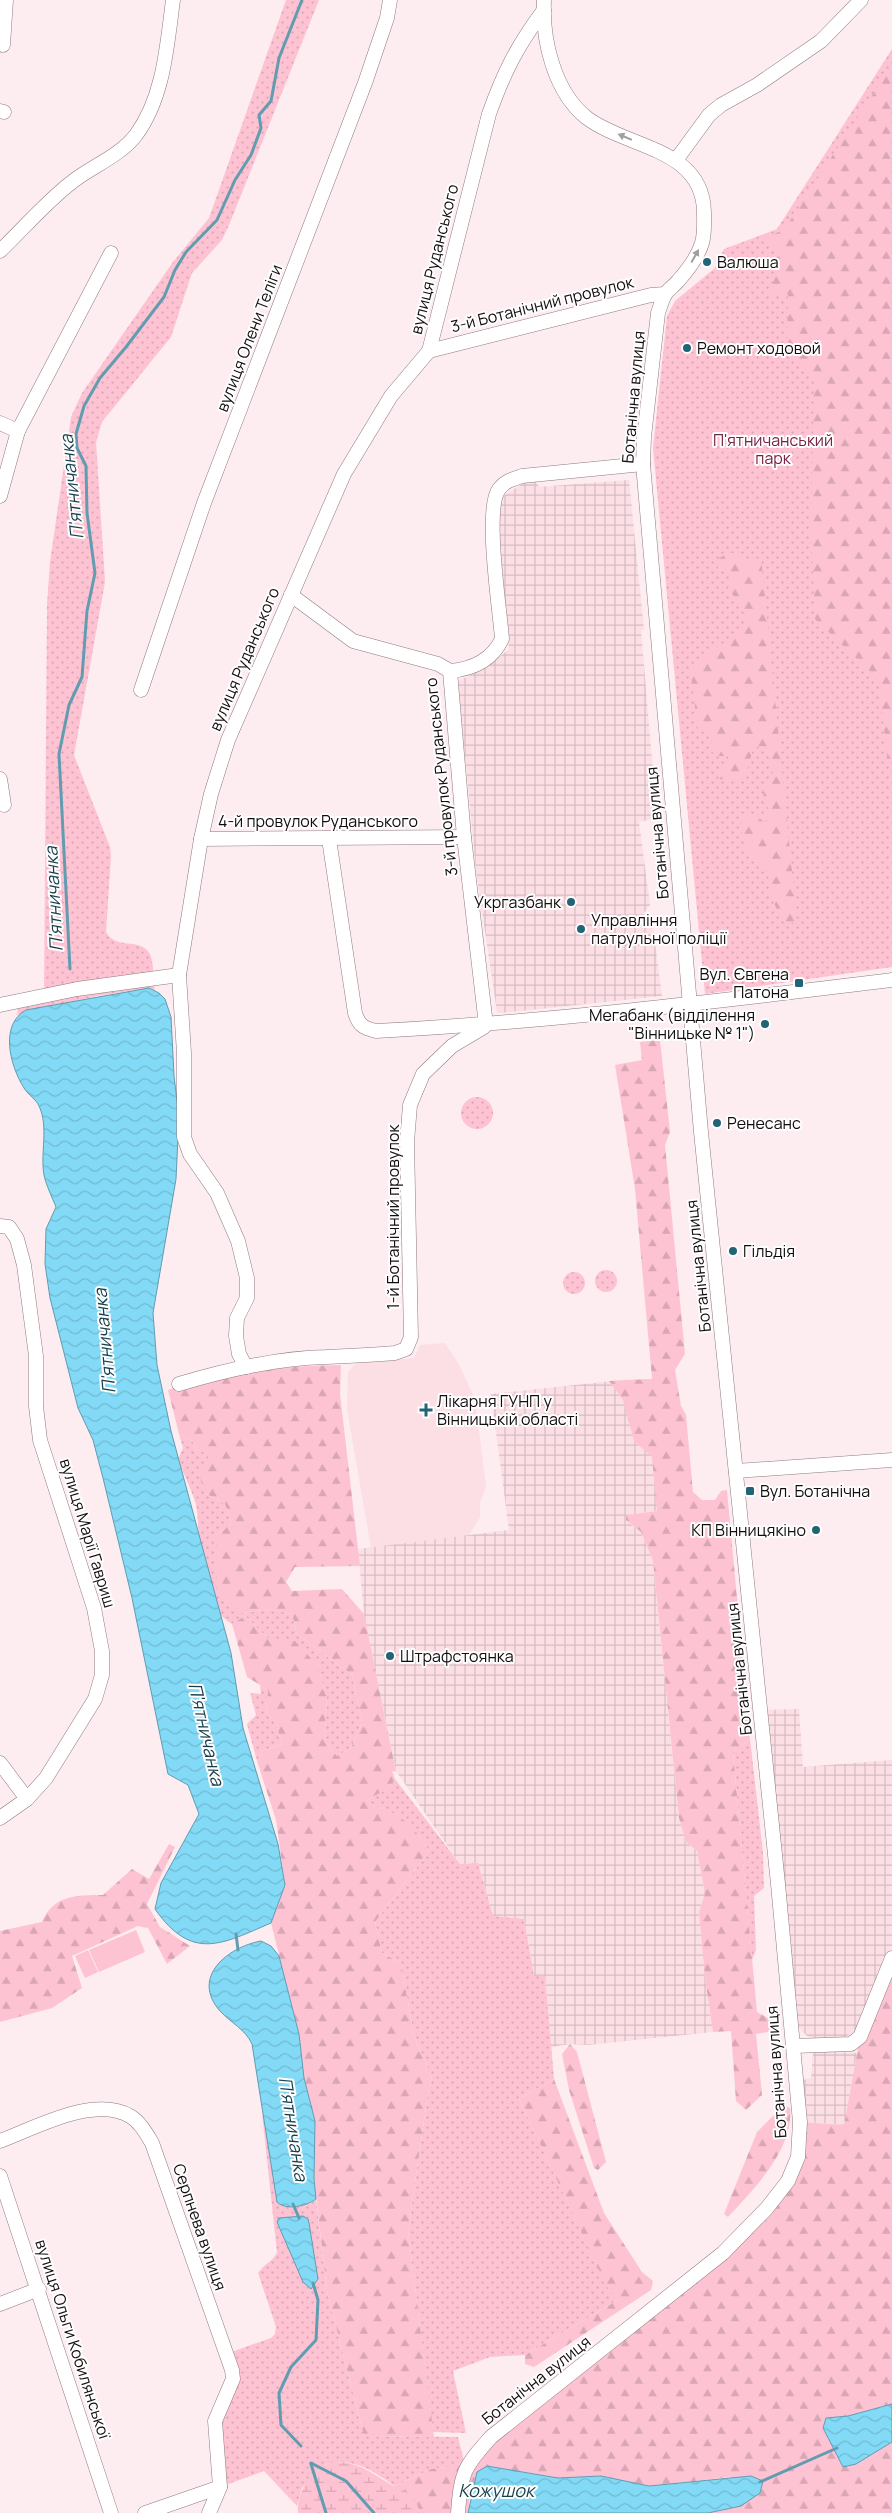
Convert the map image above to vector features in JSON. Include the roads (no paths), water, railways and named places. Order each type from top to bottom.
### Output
[{"type":"street","points":[[3,45],[6,0]]},
{"type":"street","points":[[0,251],[72,182],[128,144],[137,133],[151,107],[165,61],[173,0]]},
{"type":"street","name":"вулиця Олени Теліги","points":[[141,690],[204,503],[365,83],[387,18],[390,0]]},
{"type":"street","points":[[676,160],[709,115],[721,105],[757,85],[821,41],[861,0]]},
{"type":"street","name":"Ботанічна вулиця","points":[[458,2513],[462,2474],[468,2462],[491,2437],[723,2253],[777,2195],[788,2181],[798,2157],[800,2122],[690,1005],[643,464],[644,437],[657,322],[665,294],[679,280],[702,243],[704,206],[694,178],[676,160],[605,129],[587,118],[575,106],[562,86],[551,60],[544,5]]},
{"type":"street","name":"вулиця Руданського","points":[[246,1367],[240,1354],[236,1336],[237,1318],[247,1298],[247,1278],[238,1241],[217,1193],[190,1154],[184,1137],[184,1053],[179,975],[210,794],[228,740],[344,474],[391,396],[429,350],[489,114],[503,76],[520,41],[544,5]]},
{"type":"street","points":[[0,496],[18,430],[111,253]]},
{"type":"street","name":"3-й Ботанічний провулок","points":[[429,350],[651,295],[665,294]]},
{"type":"street","points":[[0,423],[18,430]]},
{"type":"street","points":[[450,671],[463,670],[480,664],[496,651],[502,639],[492,514],[499,489],[508,481],[522,476],[643,464]]},
{"type":"street","name":"3-й провулок Руданського","points":[[291,596],[353,641],[438,664],[450,671],[464,837],[486,1025]]},
{"type":"street","points":[[0,779],[4,805]]},
{"type":"street","name":"4-й провулок Руданського","points":[[201,839],[464,837]]},
{"type":"street","name":"1-й Ботанічний провулок","points":[[329,839],[358,1023],[364,1028],[376,1031],[486,1025],[690,1005],[892,980]]},
{"type":"street","points":[[0,1005],[77,989],[179,975]]},
{"type":"street","name":"1-й Ботанічний провулок","points":[[246,1367],[325,1357],[395,1353],[406,1349],[411,1337],[407,1142],[410,1105],[424,1074],[452,1046],[486,1025]]},
{"type":"street","name":"вулиця Марії Гавриш","points":[[0,1818],[27,1799],[46,1778],[95,1699],[102,1675],[102,1651],[94,1608],[40,1440],[36,1406],[36,1356],[24,1265],[17,1239],[4,1227]]},
{"type":"street","points":[[179,1384],[246,1367]]},
{"type":"street","points":[[736,1471],[892,1460]]},
{"type":"street","points":[[0,1763],[27,1799]]},
{"type":"street","points":[[794,2046],[851,2044],[860,2037],[892,1958]]},
{"type":"street","name":"Серпнева вулиця","points":[[0,2141],[82,2110],[99,2108],[115,2110],[130,2116],[143,2129],[152,2143],[232,2370],[232,2379],[215,2421],[220,2487]]},
{"type":"street","name":"вулиця Ольги Кобилянської","points":[[0,2176],[112,2513]]},
{"type":"street","points":[[0,2304],[39,2289]]},
{"type":"street","points":[[144,2513],[220,2487]]},
{"type":"street","points":[[209,2513],[220,2487]]},
{"type":"water","points":[[149,988],[159,993],[165,999],[171,1017],[174,1076],[179,1117],[176,1179],[153,1313],[157,1365],[171,1431],[231,1653],[243,1728],[278,1844],[285,1885],[271,1923],[223,1942],[208,1944],[195,1942],[182,1936],[169,1926],[155,1909],[161,1883],[199,1814],[188,1785],[168,1774],[132,1598],[103,1478],[93,1440],[78,1408],[50,1298],[45,1264],[46,1229],[56,1207],[44,1175],[42,1114],[38,1104],[26,1090],[14,1068],[10,1045],[13,1025],[18,1016],[26,1010]]},
{"type":"water","points":[[261,1941],[271,1946],[279,1956],[299,2034],[304,2078],[315,2121],[314,2179],[316,2199],[307,2204],[291,2207],[277,2202],[252,2044],[242,2030],[220,2011],[212,1998],[209,1987],[211,1975],[217,1965],[226,1957],[249,1944]]},
{"type":"water","points":[[303,2216],[308,2219],[309,2223],[318,2279],[311,2289],[303,2282],[277,2222],[279,2218]]},
{"type":"water","points":[[892,2404],[892,2442],[856,2464],[843,2467],[823,2428],[826,2418],[848,2416]]},
{"type":"water","name":"Кожушок","points":[[487,2466],[558,2478],[601,2476],[649,2486],[751,2476],[763,2481],[760,2493],[741,2506],[708,2513],[468,2513],[477,2472]]},
{"type":"waterway","name":"П'ятничанка","points":[[70,969],[59,754],[69,705],[82,677],[87,611],[95,573],[87,513],[86,466],[77,448],[76,434],[84,406],[100,378],[164,297],[175,270],[186,252],[217,220],[235,180],[251,155],[261,128],[259,115],[271,101],[279,58],[302,0]]},
{"type":"waterway","name":"П'ятничанка","points":[[236,1934],[238,1950]]},
{"type":"waterway","name":"П'ятничанка","points":[[293,2204],[299,2218]]},
{"type":"waterway","name":"П'ятничанка","points":[[301,2446],[281,2425],[279,2393],[291,2367],[316,2340],[318,2300],[313,2283]]},
{"type":"waterway","points":[[760,2482],[837,2448]]},
{"type":"waterway","points":[[311,2463],[346,2481],[374,2513]]},
{"type":"waterway","name":"П'ятничанка","points":[[311,2464],[326,2513]]},
{"type":"place","name":"Валюша","points":[[707,262]]},
{"type":"place","name":"Ремонт ходовой","points":[[687,348]]},
{"type":"place","name":"Укргазбанк","points":[[571,902]]},
{"type":"place","name":"Управління патрульної поліції","points":[[581,929]]},
{"type":"place","name":"Вул. Євгена Патона","points":[[799,983]]},
{"type":"place","name":"Мегабанк (відділення \"Вінницьке № 1\")","points":[[765,1024]]},
{"type":"place","name":"Ренесанс","points":[[717,1123]]},
{"type":"place","name":"Гільдія","points":[[733,1251]]},
{"type":"place","name":"Лікарня ГУНП у Вінницькій області","points":[[426,1410]]},
{"type":"place","name":"Вул. Ботанічна","points":[[750,1491]]},
{"type":"place","name":"КП Вінницякіно","points":[[816,1530]]},
{"type":"place","name":"Штрафстоянка","points":[[390,1656]]},
{"type":"park label","name":"П'ятничанський парк","points":[[773,449]]}]
